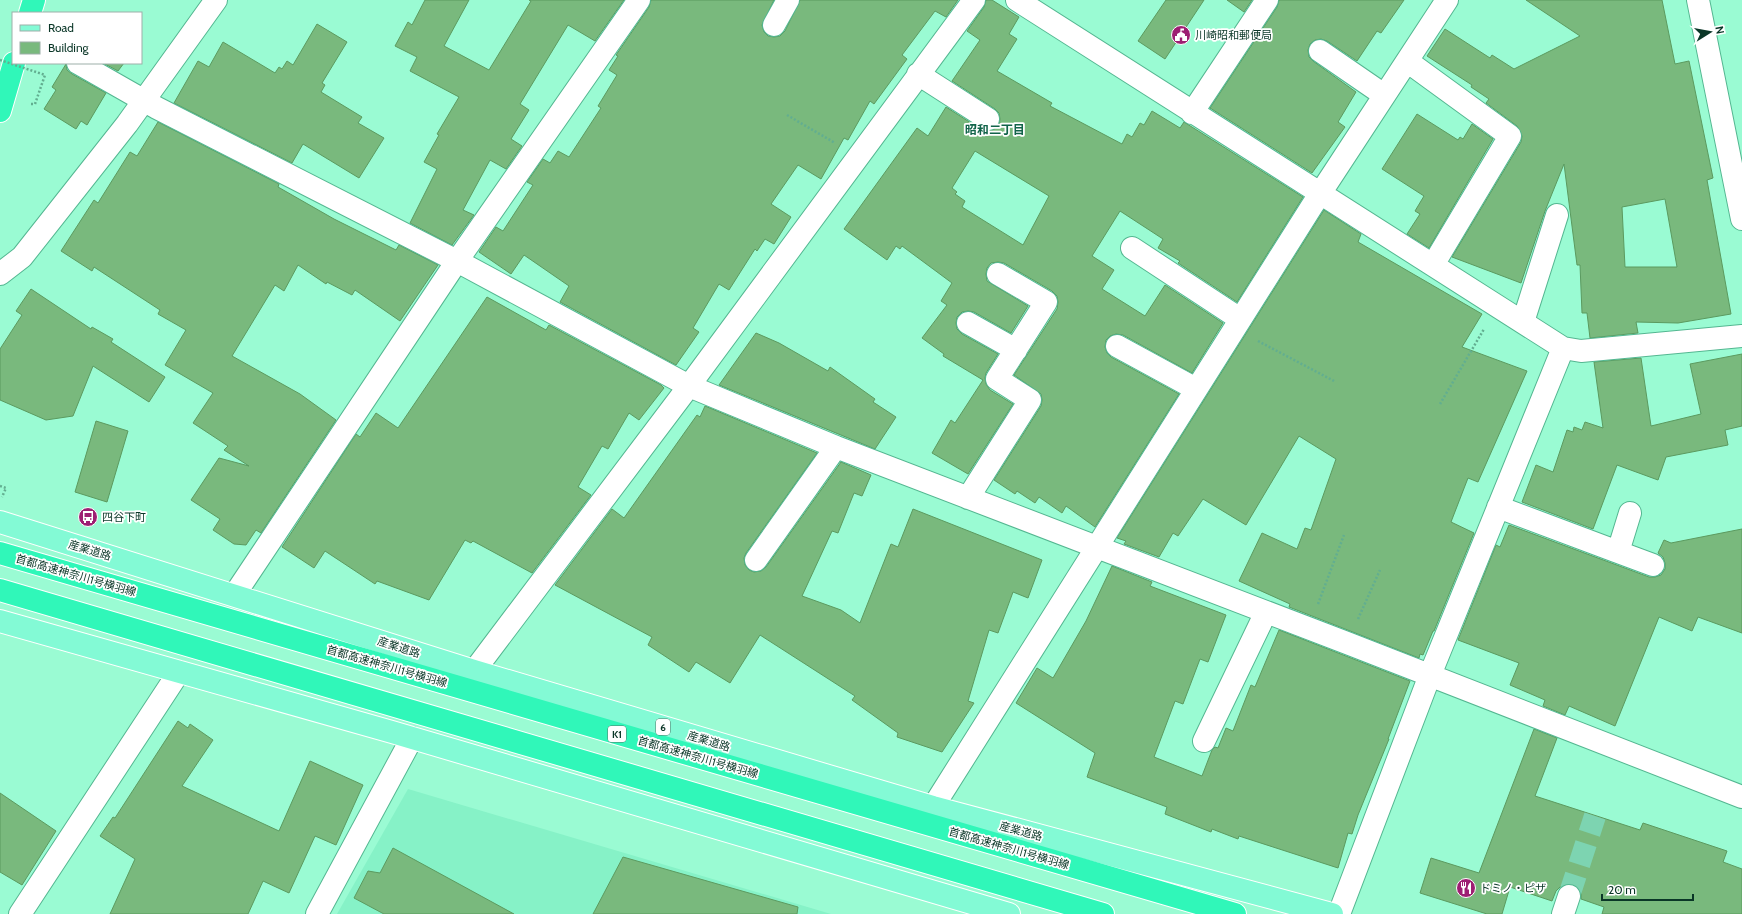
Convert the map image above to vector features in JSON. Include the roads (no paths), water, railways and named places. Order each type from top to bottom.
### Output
[{"type":"highway","points":[[30,12],[34,0]]},
{"type":"highway","points":[[0,111],[14,64]]},
{"type":"highway","name":"首都高速神奈川1号横羽線","points":[[0,553],[1235,914]]},
{"type":"highway","points":[[0,590],[1103,914]]},
{"type":"main road","name":"産業道路","points":[[0,522],[235,594],[474,671],[933,808],[1332,914]]},
{"type":"main road","points":[[0,621],[412,738],[1009,914]]},
{"type":"street","points":[[0,274],[22,258],[144,100],[216,0]]},
{"type":"street","points":[[235,594],[457,261],[639,0]]},
{"type":"street","points":[[774,25],[788,0]]},
{"type":"street","points":[[474,671],[689,386],[974,0]]},
{"type":"street","points":[[1017,0],[1563,348],[1581,351],[1742,336]]},
{"type":"street","points":[[1192,112],[1267,0]]},
{"type":"street","points":[[933,808],[1237,323],[1320,193],[1447,0]]},
{"type":"street","points":[[1698,0],[1742,219]]},
{"type":"street","points":[[1320,51],[1384,95]]},
{"type":"street","points":[[1407,61],[1510,136],[1433,265]]},
{"type":"street","points":[[80,64],[144,100],[457,261],[689,386],[836,448],[1430,675],[1648,753],[1671,777],[1742,797]]},
{"type":"street","points":[[918,74],[988,119]]},
{"type":"street","points":[[1523,322],[1557,215]]},
{"type":"street","points":[[1132,248],[1237,323]]},
{"type":"street","points":[[968,498],[1030,400],[997,379],[1046,302],[998,274]]},
{"type":"street","points":[[968,323],[1016,350]]},
{"type":"street","points":[[1117,346],[1196,389]]},
{"type":"street","points":[[1339,914],[1430,675],[1563,348]]},
{"type":"street","points":[[756,560],[836,448]]},
{"type":"street","points":[[1498,507],[1653,565]]},
{"type":"street","points":[[1618,552],[1630,513]]},
{"type":"street","points":[[1204,742],[1266,612]]},
{"type":"street","points":[[20,914],[179,672]]},
{"type":"street","points":[[317,914],[412,738]]},
{"type":"tunnel","points":[[1569,896],[1595,816]]},
{"type":"place","name":"川崎昭和郵便局","points":[[1181,35]]},
{"type":"place","name":"四谷下町","points":[[88,517]]},
{"type":"place","name":"ドミノ・ピザ","points":[[1466,888]]},
{"type":"district","name":"昭和二丁目","points":[[995,130]]}]
